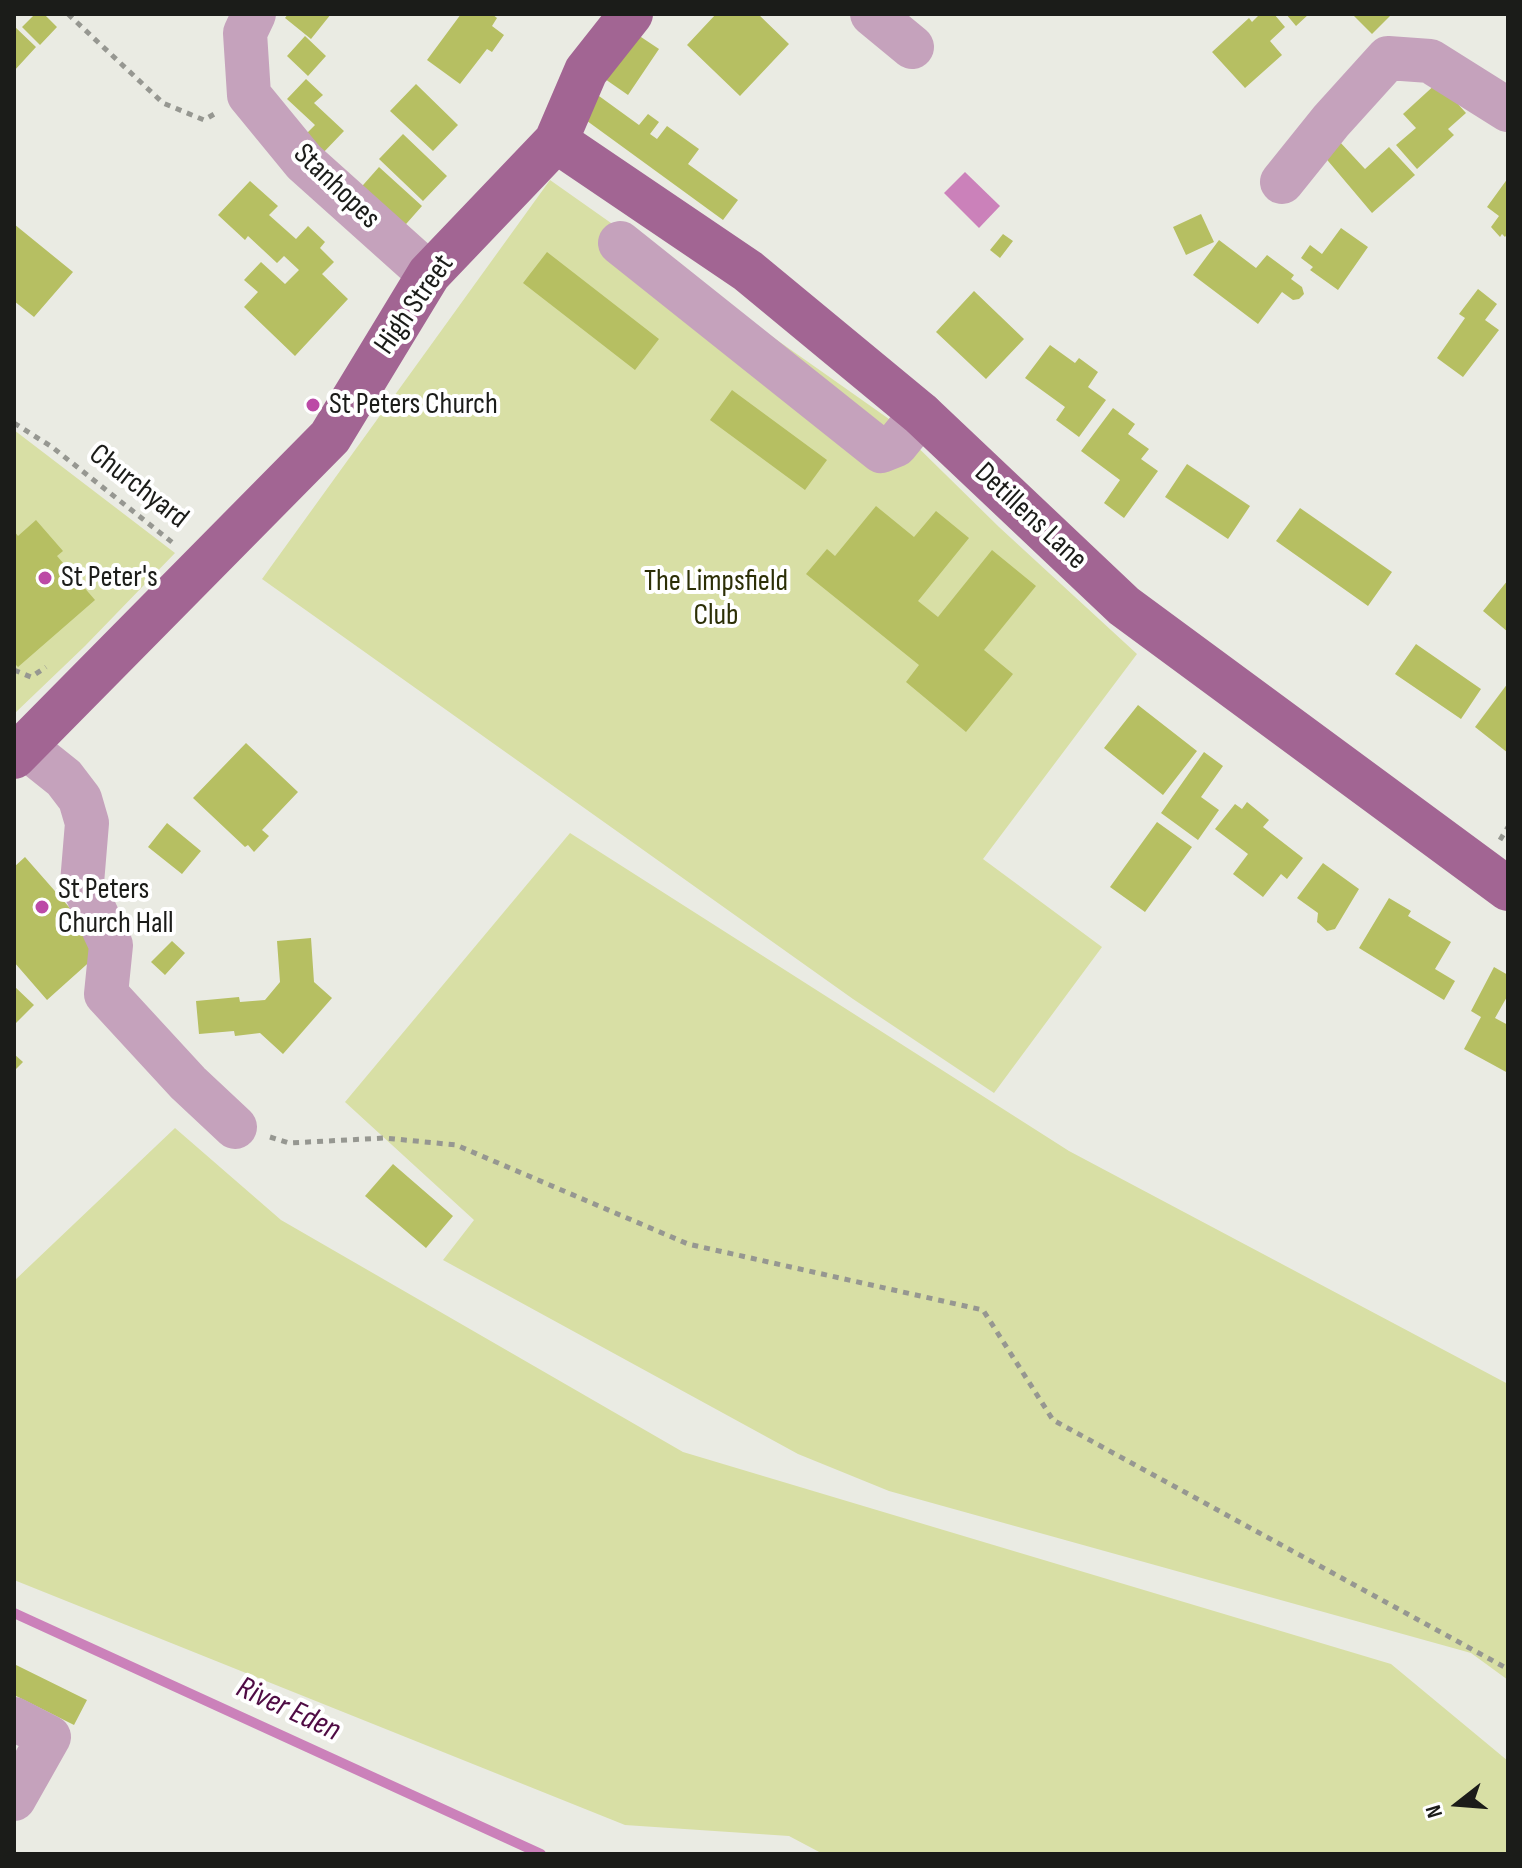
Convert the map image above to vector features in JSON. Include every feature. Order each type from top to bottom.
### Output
[{"type":"main road","name":"High Street","points":[[19,751],[330,437],[429,274],[556,141],[586,71],[631,14]]},
{"type":"main road","name":"Detillens Lane","points":[[556,141],[748,271],[921,414],[1124,606],[1506,884]]},
{"type":"street","points":[[249,95],[245,33],[254,14]]},
{"type":"street","points":[[872,14],[912,47]]},
{"type":"street","points":[[1282,182],[1388,58],[1430,61],[1508,110]]},
{"type":"street","name":"Stanhopes","points":[[249,95],[304,162],[429,274]]},
{"type":"street","points":[[620,243],[881,451],[896,445],[921,414]]},
{"type":"street","points":[[19,751],[64,778],[80,799],[87,823],[82,883],[111,945],[106,994],[188,1083],[235,1127]]},
{"type":"street","points":[[14,1719],[49,1737],[14,1799]]},
{"type":"path","points":[[68,14],[163,103],[204,120],[249,95]]},
{"type":"path","name":"Churchyard","points":[[14,423],[52,447],[181,550]]},
{"type":"path","points":[[235,1127],[289,1143],[385,1138],[456,1145],[688,1244],[983,1310],[1053,1420],[1382,1597],[1508,1669]]},
{"type":"green space","name":"The Limpsfield Club","points":[[550,180],[889,419],[999,527],[1137,654],[983,859],[1102,947],[994,1093],[853,999],[262,579]]},
{"type":"green space","points":[[14,430],[175,553],[14,714]]},
{"type":"green space","points":[[570,833],[1069,1151],[1508,1384],[1508,1680],[1471,1653],[889,1491],[798,1454],[443,1260],[474,1220],[345,1102]]},
{"type":"green space","points":[[175,1128],[281,1220],[683,1452],[1391,1664],[1508,1761],[1508,1854],[823,1854],[789,1836],[625,1825],[14,1580],[14,1281]]},
{"type":"shaded area","points":[[965,172],[1000,206],[979,228],[944,193]]},
{"type":"building","points":[[35,14],[44,14],[57,27],[40,45],[22,27]]},
{"type":"building","points":[[288,14],[331,14],[311,39],[285,18]]},
{"type":"building","points":[[461,14],[492,14],[497,18],[492,26],[504,35],[492,52],[487,49],[460,84],[427,60]]},
{"type":"building","points":[[716,14],[758,14],[789,44],[740,96],[687,45]]},
{"type":"building","points":[[1260,14],[1274,14],[1285,27],[1270,41],[1282,55],[1245,88],[1212,52],[1249,18],[1252,22]]},
{"type":"building","points":[[1286,14],[1309,14],[1296,26]]},
{"type":"building","points":[[1352,14],[1392,14],[1372,34]]},
{"type":"building","points":[[14,26],[36,47],[14,71]]},
{"type":"building","points":[[635,33],[659,49],[628,95],[605,79]]},
{"type":"building","points":[[305,36],[326,56],[308,76],[287,56]]},
{"type":"building","points":[[306,79],[323,95],[314,103],[344,131],[321,155],[303,137],[315,125],[287,99]]},
{"type":"building","points":[[1438,82],[1466,113],[1448,129],[1454,135],[1417,169],[1396,145],[1416,128],[1403,114]]},
{"type":"building","points":[[416,84],[458,125],[433,151],[390,111]]},
{"type":"building","points":[[599,96],[639,125],[648,114],[659,122],[650,134],[657,139],[667,126],[699,149],[688,164],[738,200],[723,220],[583,118]]},
{"type":"building","points":[[403,134],[447,176],[423,201],[379,159]]},
{"type":"building","points":[[1339,141],[1365,169],[1389,147],[1415,175],[1372,213],[1323,155]]},
{"type":"building","points":[[379,167],[422,206],[399,232],[356,193]]},
{"type":"building","points":[[1508,178],[1508,233],[1500,237],[1491,227],[1499,216],[1487,207]]},
{"type":"building","points":[[250,181],[278,206],[269,215],[296,239],[308,226],[325,242],[320,248],[334,262],[322,274],[348,299],[295,356],[244,307],[258,292],[244,280],[261,262],[285,284],[299,270],[284,256],[277,263],[248,236],[245,240],[218,215]]},
{"type":"building","points":[[1201,214],[1214,242],[1186,255],[1173,227]]},
{"type":"building","points":[[14,224],[73,272],[34,317],[14,301]]},
{"type":"building","points":[[1341,228],[1368,247],[1338,290],[1310,270],[1313,267],[1301,258],[1310,245],[1322,254]]},
{"type":"building","points":[[1003,234],[1013,241],[1000,258],[990,250]]},
{"type":"building","points":[[1219,240],[1256,268],[1267,255],[1294,275],[1291,279],[1302,287],[1304,294],[1293,300],[1282,292],[1258,324],[1193,275]]},
{"type":"building","points":[[547,252],[659,339],[635,370],[523,283]]},
{"type":"building","points":[[1478,289],[1497,304],[1485,320],[1499,330],[1463,377],[1437,358],[1465,318],[1459,314]]},
{"type":"building","points":[[974,291],[1024,339],[986,379],[936,332]]},
{"type":"building","points":[[1050,345],[1075,363],[1079,358],[1098,372],[1088,387],[1106,400],[1079,437],[1056,420],[1065,407],[1025,378]]},
{"type":"building","points":[[732,390],[827,460],[805,490],[710,420]]},
{"type":"building","points":[[1113,408],[1135,424],[1128,434],[1149,449],[1141,459],[1158,471],[1124,518],[1104,503],[1120,480],[1081,451]]},
{"type":"building","points":[[1187,464],[1250,506],[1228,539],[1165,497]]},
{"type":"building","points":[[876,506],[914,537],[936,511],[969,538],[918,601],[938,617],[992,550],[1036,586],[984,650],[1013,674],[966,732],[906,682],[919,665],[806,574],[827,549],[835,556]]},
{"type":"building","points":[[1300,508],[1392,572],[1368,606],[1276,541]]},
{"type":"building","name":"St Peter's","points":[[36,520],[63,551],[57,556],[95,600],[18,667],[14,663],[14,531],[18,536]]},
{"type":"building","points":[[1508,580],[1508,632],[1483,611]]},
{"type":"building","points":[[1416,644],[1481,689],[1461,719],[1395,674]]},
{"type":"building","points":[[1508,683],[1508,753],[1475,727]]},
{"type":"building","points":[[1138,705],[1197,751],[1163,795],[1104,748]]},
{"type":"building","points":[[246,743],[298,792],[262,830],[269,836],[254,852],[193,798]]},
{"type":"building","points":[[1204,752],[1223,766],[1201,797],[1219,810],[1198,840],[1161,813]]},
{"type":"building","points":[[1247,802],[1269,820],[1263,827],[1303,858],[1287,879],[1281,874],[1263,897],[1233,874],[1248,854],[1215,829],[1235,804],[1242,809]]},
{"type":"building","points":[[1157,822],[1192,847],[1145,912],[1110,887]]},
{"type":"building","points":[[167,823],[201,851],[182,874],[148,847]]},
{"type":"building","name":"St Peters Church Hall","points":[[25,857],[105,948],[47,1000],[14,962],[14,867]]},
{"type":"building","points":[[1323,863],[1359,889],[1335,929],[1327,931],[1317,922],[1318,913],[1297,898]]},
{"type":"building","points":[[1389,898],[1411,911],[1408,916],[1451,942],[1435,969],[1455,981],[1444,1000],[1359,948]]},
{"type":"building","points":[[311,938],[314,982],[332,998],[283,1054],[260,1033],[235,1036],[234,1031],[199,1034],[196,1001],[239,997],[240,1002],[265,1000],[280,982],[277,941]]},
{"type":"building","points":[[172,941],[185,953],[165,975],[151,962]]},
{"type":"building","points":[[1494,967],[1508,975],[1508,995],[1495,1018],[1508,1025],[1508,1073],[1464,1049],[1481,1017],[1471,1011]]},
{"type":"building","points":[[14,986],[34,1005],[14,1025]]},
{"type":"building","points":[[14,1054],[23,1062],[14,1071]]},
{"type":"building","points":[[393,1164],[453,1216],[426,1248],[365,1196]]},
{"type":"building","points":[[14,1664],[87,1700],[74,1725],[14,1695]]},
{"type":"waterway","name":"River Eden","points":[[14,1613],[541,1854]]},
{"type":"place","name":"St Peters Church","points":[[313,405]]},
{"type":"place","name":"St Peter's","points":[[45,578]]},
{"type":"place","name":"St Peters Church Hall","points":[[42,907]]}]
